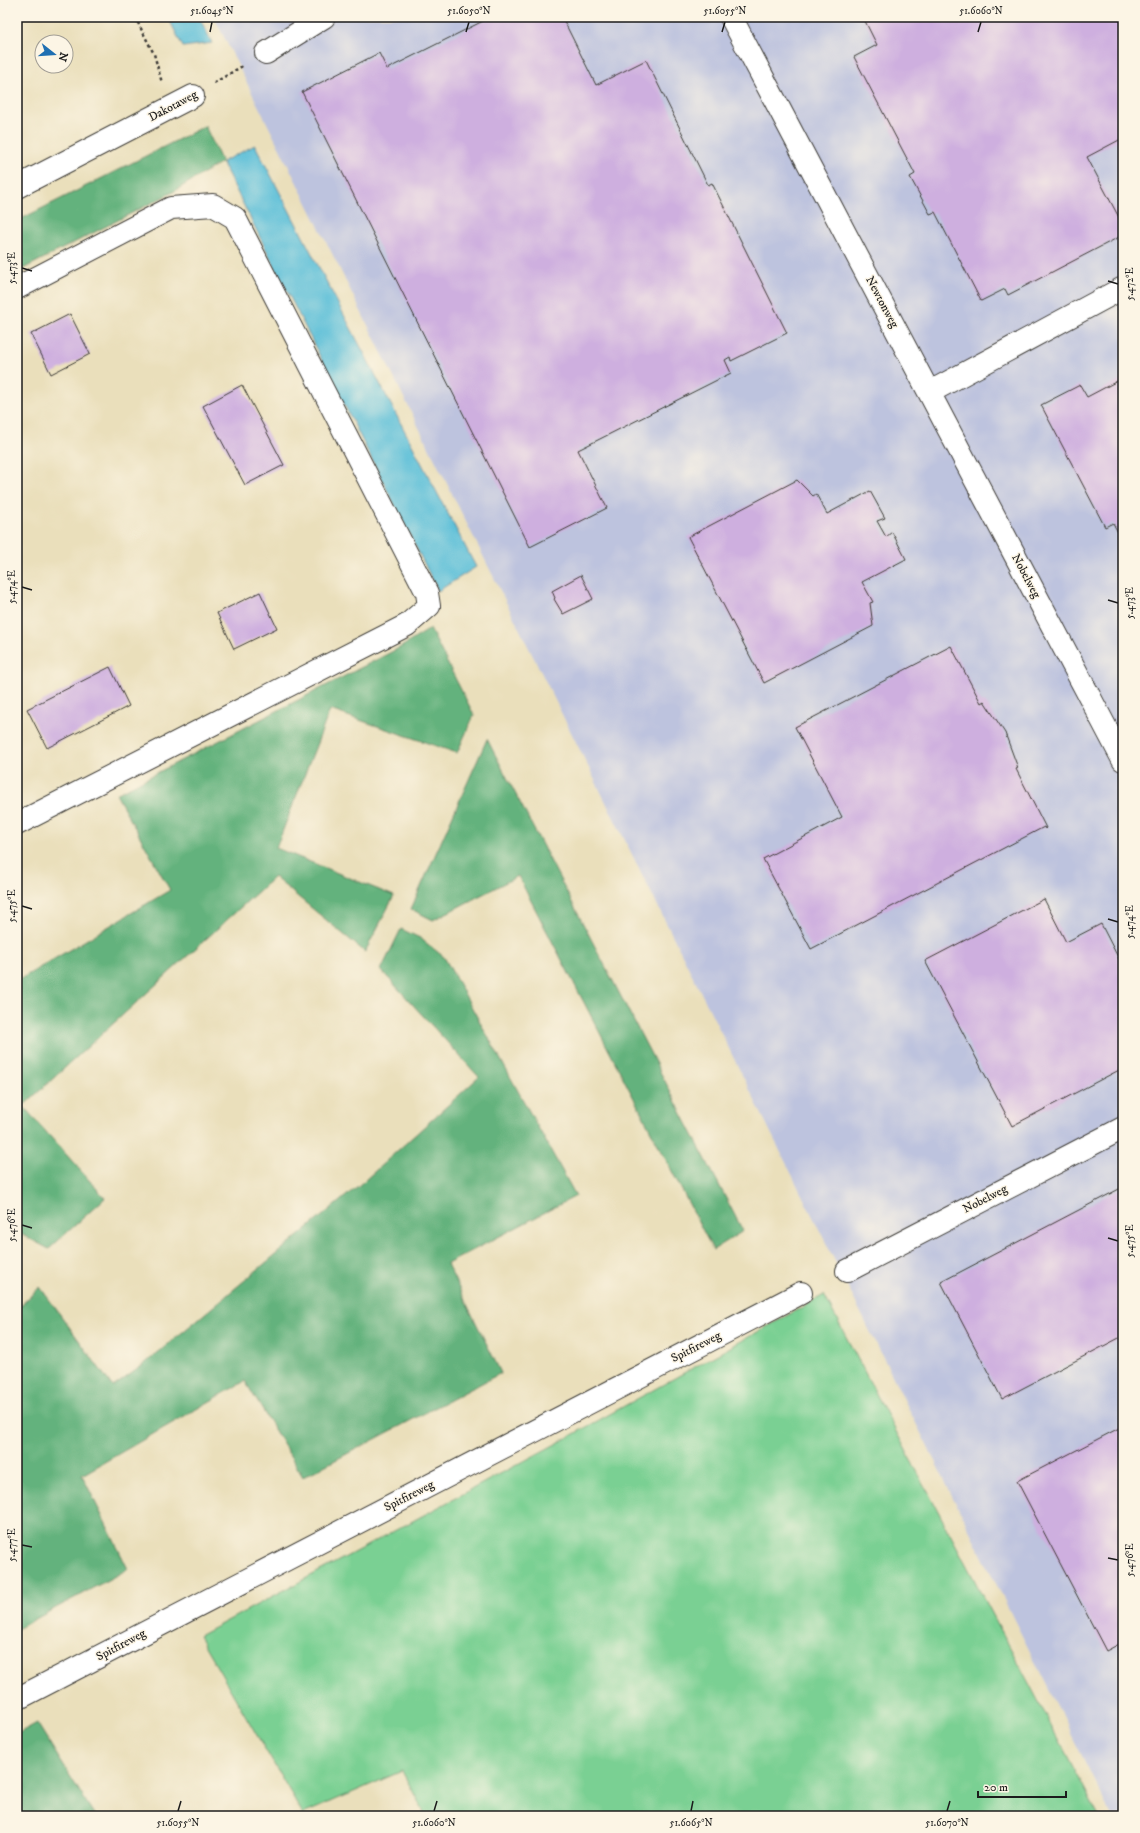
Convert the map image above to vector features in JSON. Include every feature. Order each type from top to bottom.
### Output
[{"type":"street","points":[[266,53],[324,17]]},
{"type":"street","name":"Newtonweg","points":[[732,17],[930,392]]},
{"type":"street","name":"Dakotaweg","points":[[17,187],[193,96]]},
{"type":"street","points":[[17,288],[171,208],[213,205],[234,218],[427,593],[428,606],[407,625],[17,824]]},
{"type":"street","points":[[930,392],[1123,288]]},
{"type":"street","name":"Nobelweg","points":[[930,392],[1123,760]]},
{"type":"street","name":"Nobelweg","points":[[847,1271],[1123,1128]]},
{"type":"street","name":"Spitfireweg","points":[[17,1699],[801,1293]]},
{"type":"path","points":[[135,17],[154,54],[170,108]]},
{"type":"path","name":"Dakotaweg","points":[[193,96],[266,53]]},
{"type":"shaded area","points":[[214,17],[1123,17],[1123,1816],[1112,1816]]},
{"type":"green space","points":[[205,126],[222,162],[173,192],[17,272],[17,221]]},
{"type":"green space","points":[[430,629],[474,715],[457,753],[330,710],[276,848],[394,896],[365,952],[274,877],[23,1106],[105,1198],[49,1249],[17,1232],[17,981],[170,890],[116,794],[401,647]]},
{"type":"green space","points":[[487,739],[743,1231],[713,1250],[518,876],[433,920],[411,909]]},
{"type":"green space","points":[[401,929],[420,938],[444,957],[576,1196],[447,1264],[501,1373],[303,1477],[245,1381],[82,1475],[128,1569],[17,1629],[17,1309],[40,1287],[113,1387],[143,1365],[364,1181],[479,1077],[381,970]]},
{"type":"green space","points":[[824,1295],[1099,1816],[426,1816],[402,1771],[303,1814],[199,1636],[565,1439]]},
{"type":"green space","points":[[37,1723],[95,1816],[17,1816],[17,1734]]},
{"type":"water","points":[[168,17],[199,17],[212,43],[183,47]]},
{"type":"water","points":[[255,145],[476,567],[438,591],[222,162]]},
{"type":"building","points":[[491,17],[562,17],[596,85],[646,60],[708,185],[712,183],[787,333],[731,361],[730,357],[725,360],[731,373],[578,450],[607,508],[530,547],[302,92],[379,53],[387,69]]},
{"type":"building","points":[[863,17],[1123,17],[1123,138],[1087,157],[1123,225],[1123,235],[1008,295],[1005,289],[981,301],[935,212],[930,214],[910,177],[915,174],[854,57],[877,45]]},
{"type":"building","points":[[70,314],[90,354],[51,374],[31,334]]},
{"type":"building","points":[[1123,378],[1123,542],[1113,523],[1105,527],[1041,405],[1080,385],[1087,397]]},
{"type":"building","points":[[242,385],[284,465],[245,485],[203,406]]},
{"type":"building","points":[[797,480],[813,496],[816,494],[827,514],[870,491],[885,518],[877,521],[886,537],[892,532],[906,559],[862,582],[873,602],[870,603],[873,626],[764,683],[688,537]]},
{"type":"building","points":[[581,575],[593,599],[563,614],[554,599],[555,598],[552,591]]},
{"type":"building","points":[[260,592],[277,628],[234,649],[217,613]]},
{"type":"building","points":[[951,646],[981,703],[984,701],[1005,733],[1018,768],[1016,769],[1046,828],[1045,829],[1044,827],[811,949],[763,859],[842,817],[795,727]]},
{"type":"building","points":[[110,667],[129,706],[47,748],[27,709]]},
{"type":"building","points":[[1044,899],[1066,942],[1101,924],[1123,967],[1123,1068],[1012,1126],[925,961]]},
{"type":"building","points":[[1123,1187],[1123,1336],[1002,1399],[941,1282]]},
{"type":"building","points":[[1123,1426],[1123,1642],[1106,1651],[1017,1481]]}]
